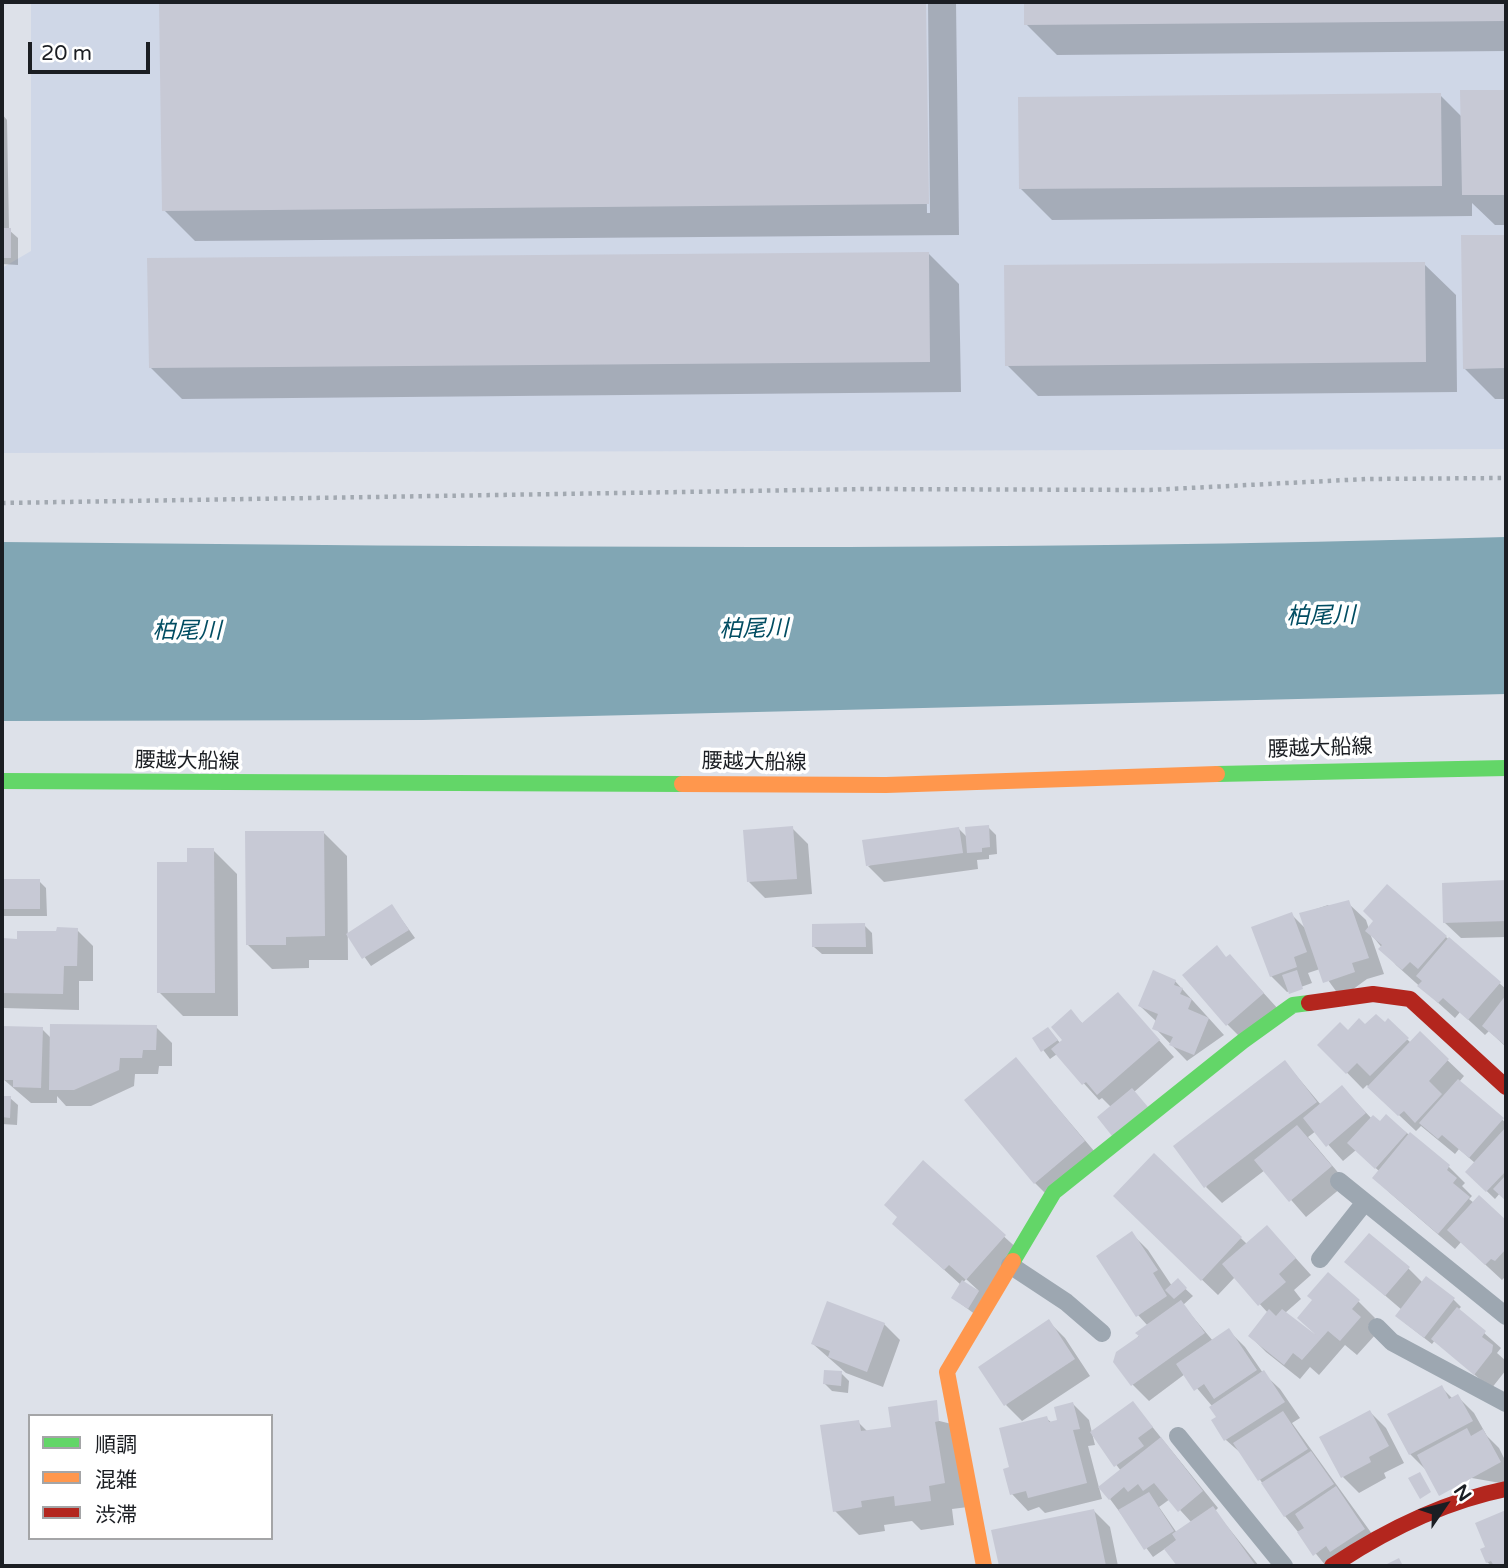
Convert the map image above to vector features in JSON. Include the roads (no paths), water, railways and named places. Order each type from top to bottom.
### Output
[{"type":"main road","name":"腰越大船線","points":[[2,781],[886,785],[1072,776],[1506,768]]},
{"type":"main road","points":[[984,1566],[947,1372],[1054,1192],[1243,1041],[1293,1005],[1373,994],[1409,999],[1506,1087]]},
{"type":"main road","points":[[1332,1566],[1393,1530],[1445,1506],[1506,1489]]},
{"type":"lane","points":[[1339,1181],[1506,1316]]},
{"type":"lane","points":[[1320,1259],[1365,1202]]},
{"type":"lane","points":[[1010,1265],[1066,1302],[1101,1333]]},
{"type":"lane","points":[[1377,1327],[1392,1342],[1506,1403]]},
{"type":"lane","points":[[1178,1436],[1284,1566]]},
{"type":"water","name":"柏尾川","points":[[1506,537],[1506,694],[423,720],[2,721],[2,542],[566,547],[942,546]]}]
